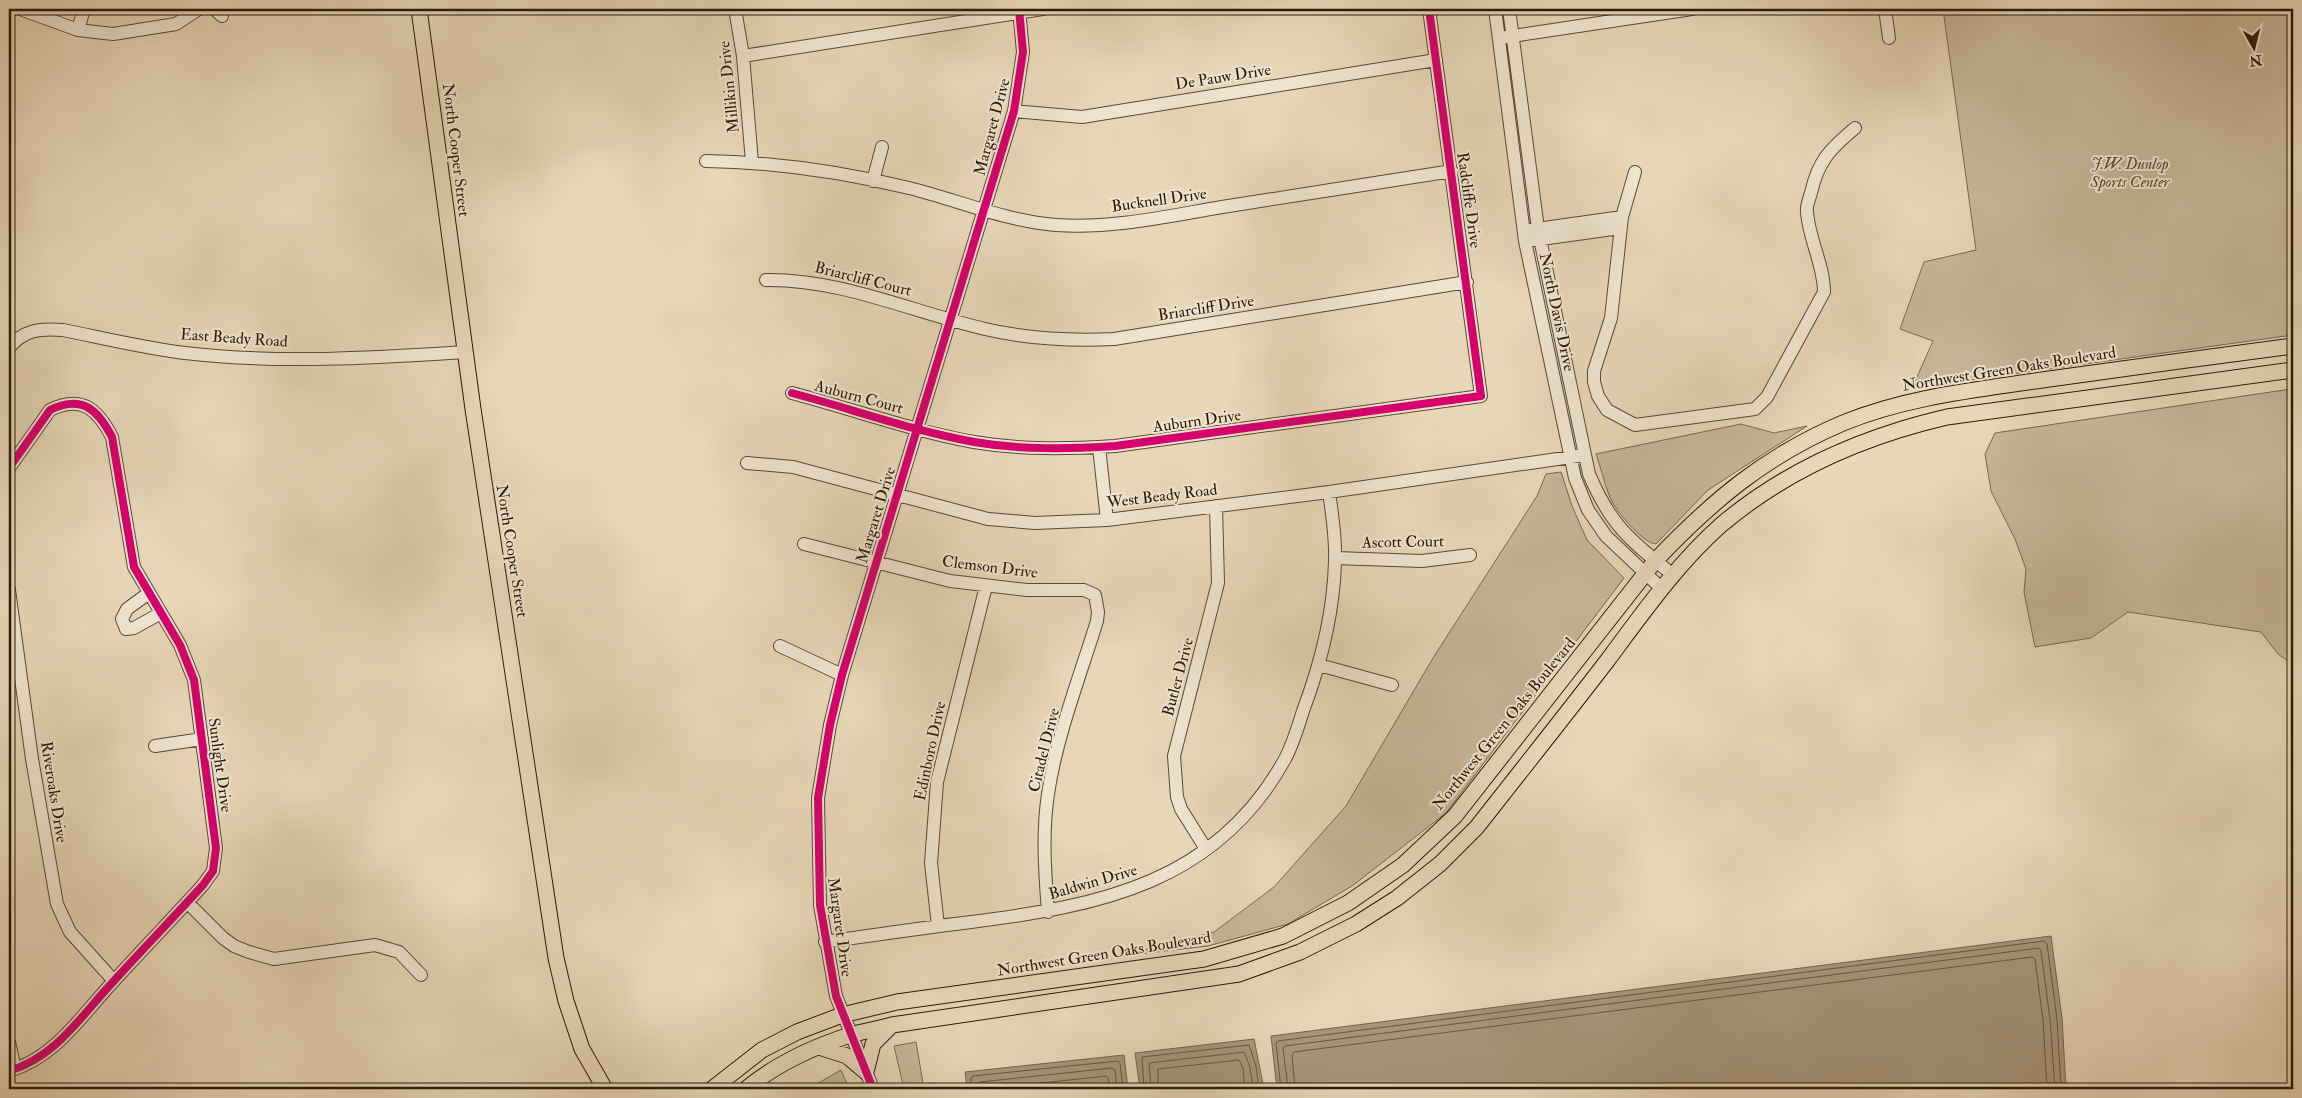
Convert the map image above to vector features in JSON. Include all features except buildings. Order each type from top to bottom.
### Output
[{"type":"main road","name":"North Cooper Street","points":[[419,9],[465,352],[556,958],[566,1001],[582,1049],[605,1089]]},
{"type":"main road","name":"Northwest Green Oaks Boulevard","points":[[712,1089],[762,1050],[797,1032],[842,1016],[897,1002],[1204,959],[1284,936],[1348,903],[1403,865],[1456,816],[1655,561],[1686,528],[1725,493],[1760,468],[1826,432],[1883,409],[1917,400],[2026,382],[2293,346]]},
{"type":"main road","points":[[746,1089],[766,1073],[819,1047],[850,1035],[892,1025],[1239,974],[1300,952],[1356,924],[1398,898],[1477,828],[1662,589],[1721,526],[1782,481],[1841,450],[1915,424],[1947,417],[2293,370]]},
{"type":"main road","points":[[2026,382],[2030,405]]},
{"type":"main road","points":[[819,1047],[847,1056],[866,1072],[872,1044],[892,1025]]},
{"type":"street","points":[[20,9],[78,30],[113,34],[176,24],[199,9]]},
{"type":"street","points":[[78,30],[84,9]]},
{"type":"street","name":"Millikin Drive","points":[[735,9],[743,56],[752,162]]},
{"type":"street","points":[[743,56],[1019,11],[1042,9]]},
{"type":"street","name":"Radcliffe Drive","points":[[1429,9],[1481,396]]},
{"type":"street","name":"North Davis Drive","points":[[1495,9],[1524,236],[1575,478],[1588,510],[1606,536],[1662,589]]},
{"type":"street","name":"North Davis Drive","points":[[1510,9],[1539,234],[1589,474],[1601,503],[1623,533],[1673,576]]},
{"type":"street","points":[[1499,38],[1692,9]]},
{"type":"street","points":[[1884,9],[1888,38]]},
{"type":"street","name":"Margaret Drive","points":[[873,1089],[842,1016],[825,942],[820,905],[818,798],[830,725],[842,675],[1014,111],[1023,52],[1019,11]]},
{"type":"street","name":"De Pauw Drive","points":[[1014,111],[1082,117],[1436,60]]},
{"type":"street","points":[[1635,172],[1621,222],[1611,318],[1594,371],[1598,396],[1607,410],[1634,425],[1755,409],[1767,397],[1824,292],[1824,277],[1807,211],[1821,161],[1834,145],[1856,128]]},
{"type":"street","points":[[873,181],[882,147]]},
{"type":"street","name":"Bucknell Drive","points":[[706,161],[752,162],[792,166],[908,188],[999,215],[1056,224],[1112,224],[1452,171]]},
{"type":"street","points":[[1524,236],[1621,222]]},
{"type":"street","name":"Briarcliff Court","points":[[766,280],[816,283],[950,319]]},
{"type":"street","name":"Briarcliff Drive","points":[[950,319],[1023,336],[1064,341],[1114,339],[1467,282]]},
{"type":"street","name":"East Beady Road","points":[[9,348],[18,337],[43,328],[204,354],[286,358],[380,358],[465,352]]},
{"type":"street","name":"Auburn Court","points":[[792,393],[917,428]]},
{"type":"street","name":"Auburn Drive","points":[[917,428],[973,442],[1027,448],[1099,447],[1481,396]]},
{"type":"street","name":"Sunlight Drive","points":[[9,468],[50,410],[65,405],[82,404],[93,410],[104,421],[112,437],[132,560],[180,645],[194,680],[216,848],[213,871],[70,1032],[43,1054],[12,1070]]},
{"type":"street","points":[[1099,447],[1107,520]]},
{"type":"street","name":"West Beady Road","points":[[747,463],[793,468],[988,519],[1035,523],[1107,520],[1330,492],[1585,455]]},
{"type":"street","name":"Baldwin Drive","points":[[825,942],[1048,912],[1140,888],[1190,861],[1247,813],[1277,772],[1294,737],[1319,665],[1328,627],[1335,558],[1330,492]]},
{"type":"street","name":"Butler Drive","points":[[1206,849],[1181,809],[1177,797],[1174,756],[1218,583],[1216,506]]},
{"type":"street","name":"Clemson Drive","points":[[804,544],[950,581],[1027,590],[1084,590],[1095,595],[1096,600]]},
{"type":"street","name":"Ascott Court","points":[[1335,558],[1422,561],[1470,555]]},
{"type":"street","name":"Edinboro Drive","points":[[938,926],[931,863],[937,782],[986,586]]},
{"type":"street","name":"Riveroaks Drive","points":[[9,590],[32,759],[57,904],[70,932],[114,981]]},
{"type":"street","points":[[149,593],[127,609],[122,619],[124,627],[126,629],[134,628],[161,613]]},
{"type":"street","name":"Citadel Drive","points":[[1048,912],[1044,865],[1048,794],[1056,759],[1097,621],[1096,600]]},
{"type":"street","points":[[780,646],[842,675]]},
{"type":"street","points":[[1319,665],[1392,685]]},
{"type":"street","points":[[155,746],[202,739]]},
{"type":"street","points":[[187,902],[223,938],[234,946],[249,952],[274,959],[375,944],[399,952],[421,975]]},
{"type":"street","points":[[9,1042],[12,1070]]},
{"type":"green space","name":"J.W. Dunlop Sports Center","points":[[1943,9],[2293,9],[2293,335],[1912,388],[1933,341],[1900,329],[1924,262],[1976,250]]},
{"type":"green space","points":[[2291,389],[2293,399],[2293,665],[2278,654],[2261,632],[2128,612],[2091,638],[2035,647],[2024,592],[2026,569],[2015,539],[1991,491],[1985,454],[1995,433]]},
{"type":"green space","points":[[1741,424],[1774,433],[1807,426],[1708,490],[1656,544],[1643,538],[1636,532],[1612,501],[1596,454]]},
{"type":"green space","points":[[1561,472],[1572,506],[1587,540],[1624,578],[1446,813],[1352,886],[1288,924],[1208,946],[1121,956],[1214,932],[1274,887],[1346,806],[1433,658],[1537,496],[1546,474]]},
{"type":"green space","points":[[916,1042],[924,1089],[904,1089],[894,1046]]},
{"type":"green space","points":[[841,1070],[849,1089],[808,1089]]},
{"type":"water","points":[[2051,936],[2062,1018],[2066,1089],[1277,1089],[1271,1036]]},
{"type":"water","points":[[1254,1039],[1264,1089],[1140,1089],[1135,1053]]},
{"type":"water","points":[[1124,1055],[1128,1089],[967,1089],[965,1072]]},
{"type":"cycle path","points":[[873,1089],[836,996],[820,905],[818,798],[830,725],[842,675],[1014,111],[1023,52],[1019,9]]},
{"type":"cycle path","points":[[792,393],[905,426],[951,437],[992,445],[1044,448],[1115,446],[1481,396],[1429,9]]},
{"type":"cycle path","points":[[9,468],[50,410],[61,405],[80,404],[88,407],[95,412],[107,427],[112,437],[134,567],[180,645],[194,680],[216,848],[213,871],[203,885],[78,1022],[54,1046],[40,1056],[25,1065],[9,1071]]}]
